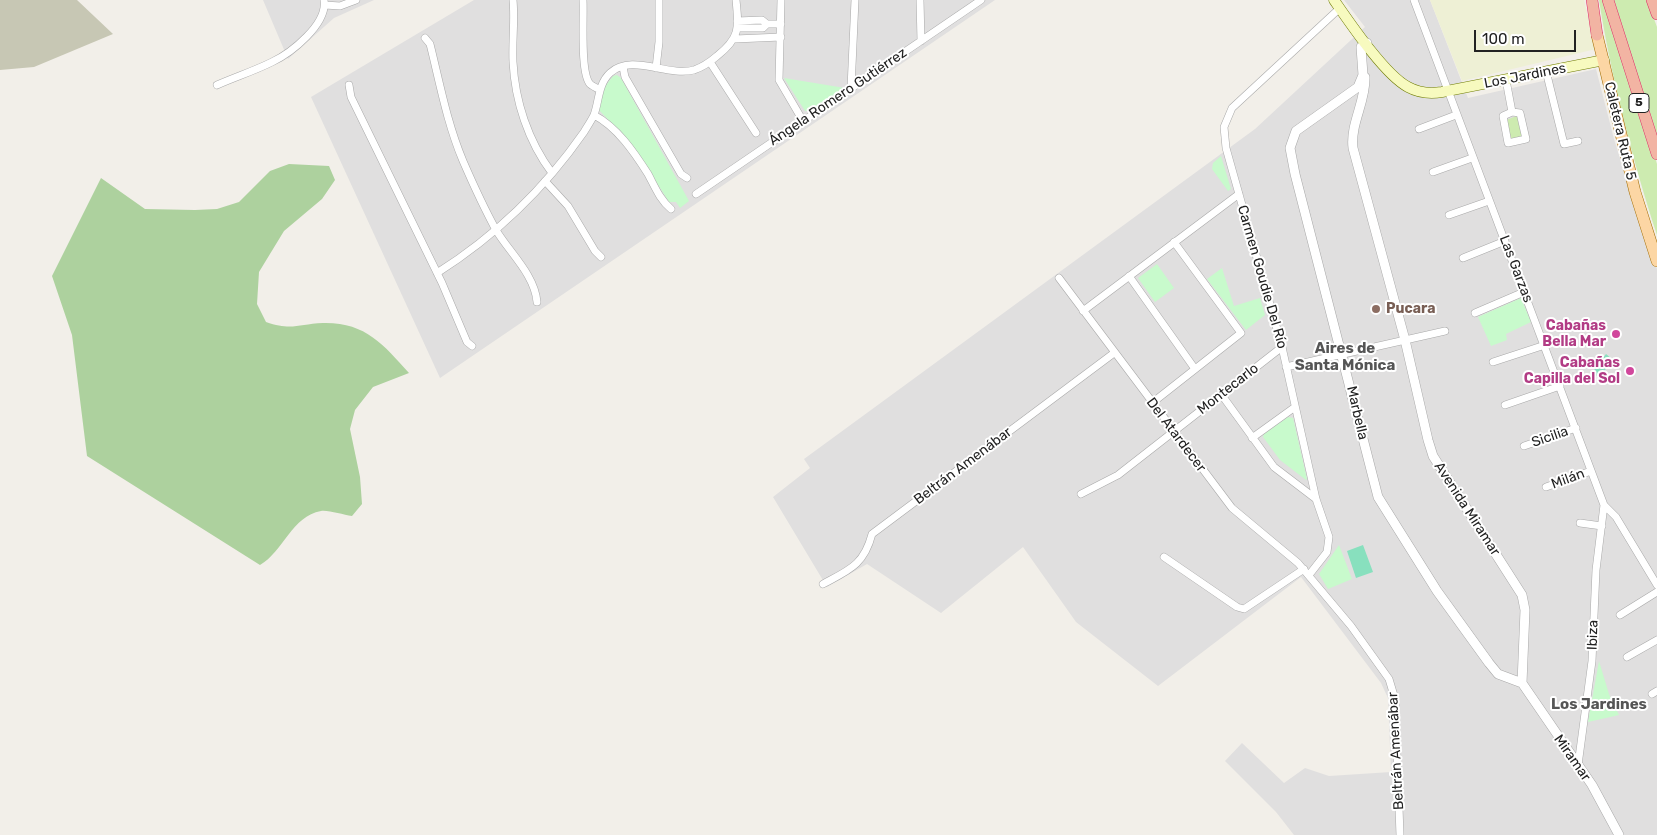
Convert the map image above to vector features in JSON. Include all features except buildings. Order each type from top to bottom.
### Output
[{"type":"highway","points":[[1592,0],[1597,35]]},
{"type":"highway","name":"5","points":[[1608,0],[1631,80],[1657,154]]},
{"type":"highway","points":[[1652,0],[1657,14]]},
{"type":"main road","name":"Los Jardines","points":[[1337,4],[1393,75],[1406,86],[1428,93],[1506,80],[1604,60]]},
{"type":"main road","name":"Caletera Ruta 5","points":[[1597,35],[1635,192],[1657,261]]},
{"type":"street","points":[[217,85],[273,62],[284,54],[316,27],[322,18],[324,2],[340,6],[356,0]]},
{"type":"street","points":[[513,0],[513,62],[517,98],[532,137],[552,173]]},
{"type":"street","points":[[583,0],[583,43],[587,78],[590,84],[600,90]]},
{"type":"street","points":[[656,68],[659,42],[659,0]]},
{"type":"street","points":[[437,274],[496,229],[552,173],[594,115],[600,90],[611,72],[623,67],[637,65],[683,72],[695,70],[710,62],[735,39],[737,24],[736,0]]},
{"type":"street","points":[[781,0],[779,80],[803,121]]},
{"type":"street","points":[[851,88],[855,0]]},
{"type":"street","points":[[920,0],[921,41]]},
{"type":"street","name":"Ángela Romero Gutiérrez","points":[[696,194],[981,0]]},
{"type":"street","name":"Las Garzas","points":[[1414,0],[1456,116],[1604,505],[1616,517],[1657,585]]},
{"type":"street","name":"Caletera Ruta 5","points":[[1588,0],[1597,35]]},
{"type":"street","name":"Carmen Goudie Del Río","points":[[1309,576],[1330,544],[1329,537],[1316,499],[1282,347],[1226,148],[1224,127],[1232,108],[1337,4]]},
{"type":"street","points":[[737,24],[764,28],[767,24],[781,24]]},
{"type":"street","points":[[735,39],[781,37]]},
{"type":"street","points":[[425,38],[430,44],[454,139],[496,229],[522,268],[537,302]]},
{"type":"street","name":"Marbella","points":[[1366,43],[1361,47],[1363,70],[1358,87],[1296,131],[1290,148],[1343,354],[1373,483],[1381,504],[1437,591],[1489,663],[1498,674],[1522,683]]},
{"type":"street","points":[[710,62],[756,133]]},
{"type":"street","points":[[623,67],[625,77],[676,166],[687,178]]},
{"type":"street","name":"Avenida Miramar","points":[[1363,70],[1365,84],[1353,143],[1376,238],[1405,340],[1433,456],[1523,598],[1525,610],[1522,683]]},
{"type":"street","points":[[1546,71],[1564,144],[1578,142]]},
{"type":"street","points":[[1506,80],[1512,112]]},
{"type":"street","points":[[349,85],[351,98],[437,274],[467,342],[472,346]]},
{"type":"street","points":[[1512,112],[1520,113],[1526,139],[1508,143],[1503,116],[1512,112]]},
{"type":"street","points":[[594,115],[604,120],[624,140],[637,157],[664,203],[672,209]]},
{"type":"street","points":[[1419,129],[1456,116]]},
{"type":"street","points":[[1432,172],[1472,158]]},
{"type":"street","points":[[545,181],[568,206],[595,251],[601,257]]},
{"type":"street","points":[[1083,311],[1239,194]]},
{"type":"street","points":[[1449,215],[1489,201]]},
{"type":"street","points":[[1463,258],[1505,241]]},
{"type":"street","points":[[1152,403],[1241,333],[1174,242]]},
{"type":"street","points":[[1129,276],[1195,369]]},
{"type":"street","name":"Del Atardecer","points":[[1059,278],[1232,508],[1304,569],[1309,576]]},
{"type":"street","points":[[1476,313],[1524,292]]},
{"type":"street","points":[[1286,367],[1445,331]]},
{"type":"street","points":[[1493,362],[1545,346]]},
{"type":"street","name":"Montecarlo","points":[[1080,494],[1118,475],[1282,347]]},
{"type":"street","name":"Beltrán Amenábar","points":[[822,584],[857,565],[868,550],[872,534],[1114,353]]},
{"type":"street","points":[[1505,405],[1560,386]]},
{"type":"street","points":[[1221,394],[1274,467],[1316,499]]},
{"type":"street","points":[[1252,438],[1295,407]]},
{"type":"street","name":"Sicilia","points":[[1524,446],[1576,428]]},
{"type":"street","name":"Milán","points":[[1546,487],[1592,471]]},
{"type":"street","name":"Ibiza","points":[[1578,765],[1592,661],[1596,570],[1604,505]]},
{"type":"street","points":[[1580,523],[1602,526]]},
{"type":"street","points":[[1164,557],[1237,607],[1244,609],[1304,569]]},
{"type":"street","name":"Beltrán Amenábar","points":[[1309,576],[1351,626],[1393,688],[1396,699],[1400,835]]},
{"type":"street","points":[[1620,614],[1657,592]]},
{"type":"street","points":[[1627,657],[1657,640]]},
{"type":"street","name":"Miramar","points":[[1522,683],[1597,793],[1619,835]]},
{"type":"shaded area","points":[[0,0],[77,0],[113,34],[34,67],[0,70]]},
{"type":"shaded area","points":[[263,0],[374,0],[334,18],[288,59]]},
{"type":"shaded area","points":[[474,0],[995,0],[440,378],[311,97]]},
{"type":"shaded area","points":[[1344,0],[1430,0],[1468,98],[1596,69],[1614,139],[1648,248],[1657,269],[1657,835],[1294,835],[1276,812],[1225,761],[1242,743],[1284,783],[1305,768],[1329,776],[1391,772],[1388,698],[1381,683],[1301,577],[1158,686],[1076,622],[1023,547],[941,613],[867,564],[827,587],[773,497],[810,468],[804,459],[1255,129],[1365,27]]},
{"type":"shaded area","points":[[1430,0],[1584,0],[1596,49],[1462,81]]},
{"type":"green space","points":[[1599,0],[1605,0],[1657,164],[1657,235],[1624,119]]},
{"type":"green space","points":[[1614,0],[1647,0],[1657,27],[1657,138]]},
{"type":"green space","points":[[617,75],[621,78],[689,201],[680,208],[676,202],[669,202],[634,147],[598,109],[603,89],[613,76]]},
{"type":"green space","points":[[784,78],[845,88],[805,111]]},
{"type":"green space","points":[[1517,116],[1520,117],[1524,135],[1513,140],[1510,138],[1506,120]]},
{"type":"green space","points":[[1221,156],[1231,189],[1228,191],[1212,169],[1213,163]]},
{"type":"green space","points":[[289,164],[329,166],[335,180],[322,199],[284,231],[259,272],[257,304],[266,322],[289,327],[323,323],[350,326],[362,331],[381,344],[409,373],[373,387],[355,410],[350,429],[360,477],[362,504],[352,516],[324,511],[311,514],[295,527],[275,552],[260,565],[87,456],[72,335],[52,276],[101,178],[145,209],[217,209],[239,202],[270,171]]},
{"type":"green space","points":[[1157,264],[1174,288],[1155,302],[1138,278]]},
{"type":"green space","points":[[1222,268],[1234,306],[1260,298],[1265,315],[1246,330],[1207,279]]},
{"type":"green space","points":[[1521,298],[1531,322],[1506,334],[1507,340],[1491,346],[1478,317]]},
{"type":"green space","points":[[1606,354],[1612,359],[1600,378],[1592,373]]},
{"type":"green space","points":[[1288,417],[1293,418],[1306,480],[1280,460],[1263,437],[1264,434]]},
{"type":"green space","points":[[1339,545],[1352,579],[1328,589],[1319,574]]},
{"type":"green space","points":[[1363,545],[1373,572],[1356,578],[1347,551]]},
{"type":"green space","points":[[1599,661],[1609,694],[1619,715],[1588,722]]},
{"type":"place","name":"Pucara","points":[[1376,309]]},
{"type":"place","name":"Cabañas Bella Mar","points":[[1616,334]]},
{"type":"place","name":"Cabañas Capilla del Sol","points":[[1630,371]]},
{"type":"district","name":"Aires de Santa Mónica","points":[[1345,358]]},
{"type":"district","name":"Los Jardines","points":[[1599,705]]}]
